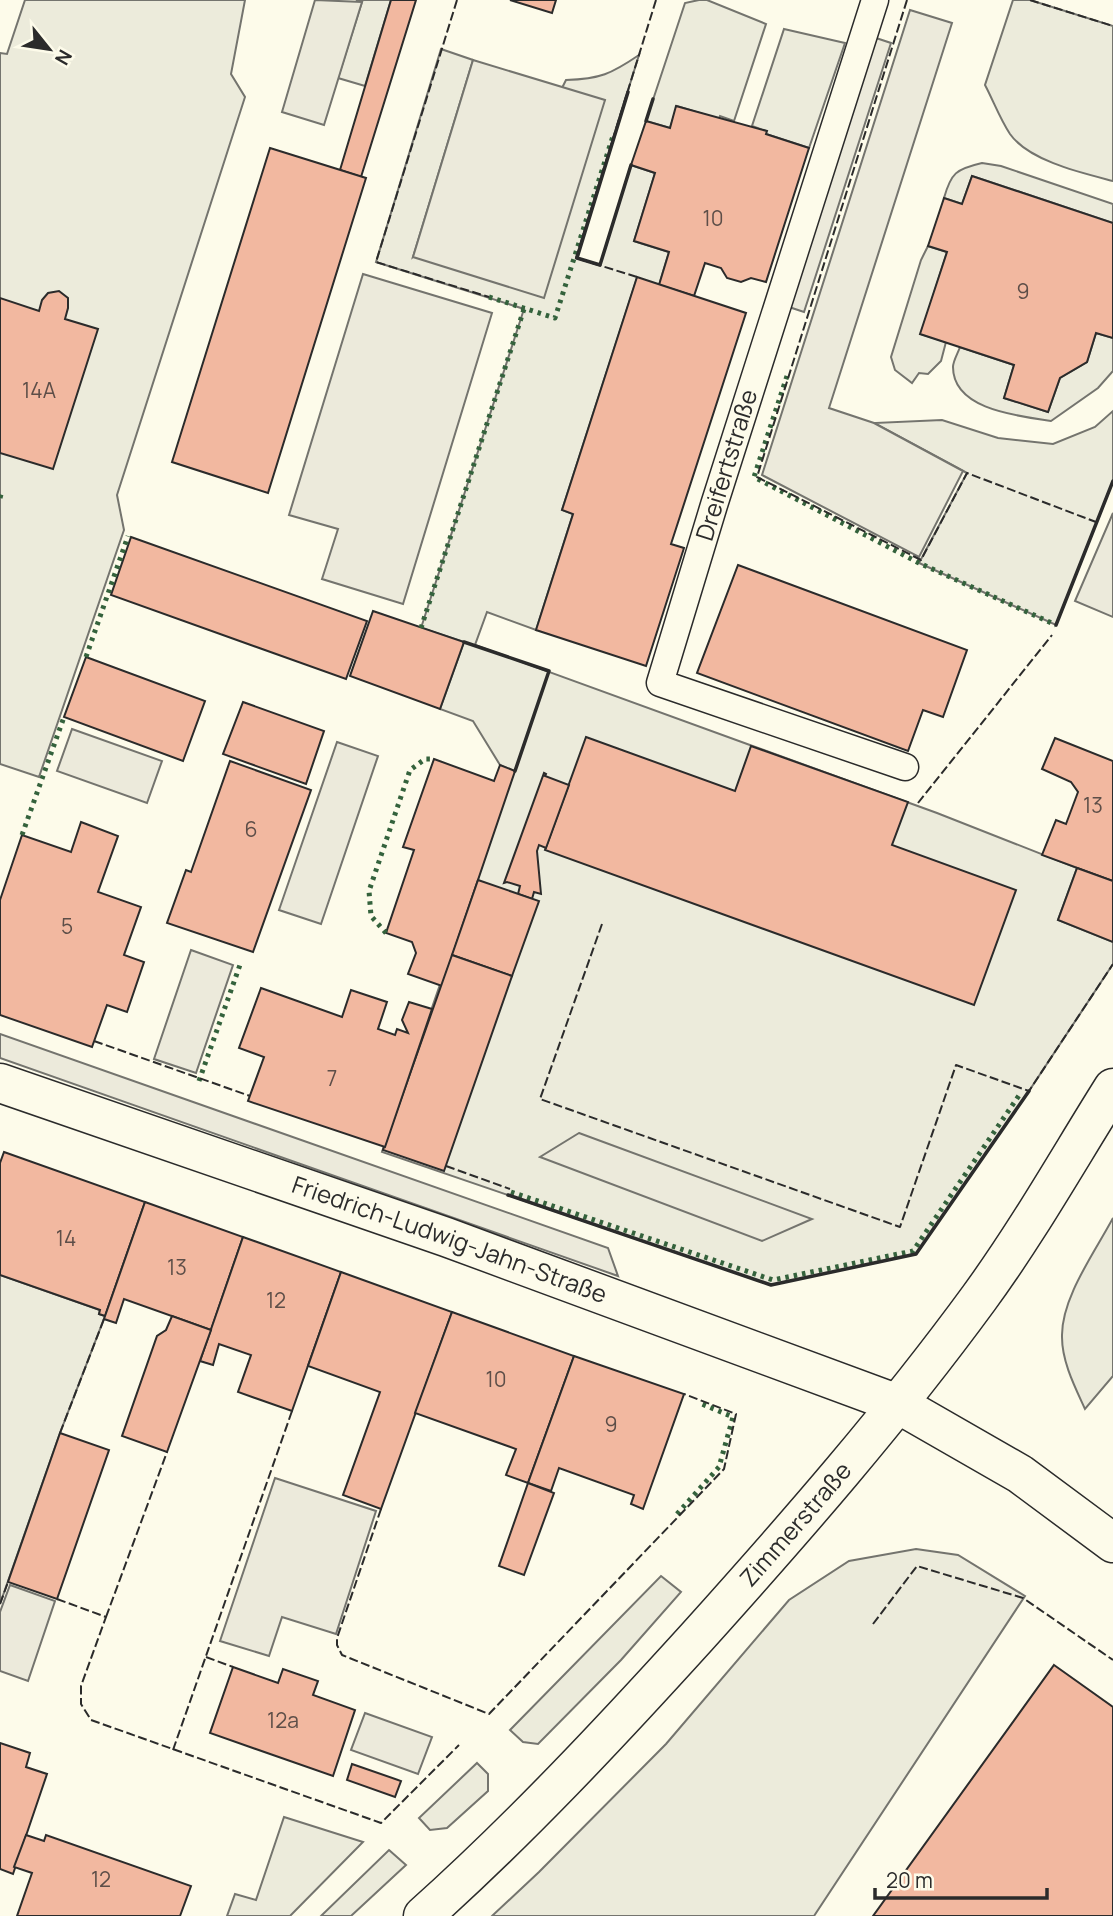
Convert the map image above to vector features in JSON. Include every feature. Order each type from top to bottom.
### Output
[{"type":"street","name":"Friedrich-Ludwig-Jahn-Straße","points":[[0,1083],[446,1237],[898,1404],[1020,1474],[1113,1543]]},
{"type":"street","name":"Zimmerstraße","points":[[423,1916],[477,1868],[580,1765],[744,1584],[898,1404],[996,1274],[1113,1088]]},
{"type":"lane","name":"Dreifertstraße","points":[[874,0],[660,684],[905,767]]},
{"type":"shaded area","points":[[25,0],[245,0],[231,74],[245,97],[117,495],[124,530],[39,777],[0,764],[0,53],[7,54]]},
{"type":"shaded area","points":[[315,0],[362,2],[324,125],[282,112]]},
{"type":"shaded area","points":[[356,0],[391,0],[365,86],[338,78],[362,2]]},
{"type":"shaded area","points":[[707,0],[766,24],[734,121],[677,106],[670,128],[646,121],[685,3]]},
{"type":"shaded area","points":[[1013,0],[1030,0],[1113,26],[1113,181],[1043,159],[1019,143],[1003,122],[985,85]]},
{"type":"shaded area","points":[[910,10],[952,23],[829,408],[874,423],[963,471],[919,557],[762,475]]},
{"type":"shaded area","points":[[784,29],[845,43],[809,148],[766,134],[766,131],[752,126]]},
{"type":"shaded area","points":[[876,38],[891,43],[804,312],[789,307]]},
{"type":"shaded area","points":[[441,49],[473,60],[413,257],[604,101],[562,88],[566,80],[605,74],[639,55],[576,258],[600,265],[631,165],[655,173],[634,241],[669,252],[659,285],[637,278],[562,510],[573,514],[536,630],[487,612],[475,645],[937,813],[1077,868],[1058,920],[1113,942],[1113,964],[916,1254],[771,1285],[382,1152],[514,771],[500,765],[473,721],[440,709],[464,642],[421,628],[524,309],[376,262]]},
{"type":"shaded area","points":[[473,60],[605,100],[544,298],[413,257]]},
{"type":"shaded area","points":[[982,163],[1001,166],[1113,204],[1113,223],[972,176],[962,204],[944,198],[956,173]]},
{"type":"shaded area","points":[[928,246],[947,252],[921,334],[946,342],[941,361],[928,374],[919,373],[912,383],[895,370],[891,357],[921,260]]},
{"type":"shaded area","points":[[363,274],[492,313],[403,604],[322,579],[338,529],[289,515]]},
{"type":"shaded area","points":[[1096,333],[1113,338],[1113,371],[1098,388],[1051,421],[990,408],[964,393],[956,381],[953,365],[960,347],[1014,365],[1004,398],[1048,412],[1060,378],[1087,362]]},
{"type":"shaded area","points":[[1113,411],[1113,481],[1056,625],[919,563],[967,473],[874,423],[942,420],[998,438],[1053,444],[1095,427]]},
{"type":"shaded area","points":[[1113,513],[1113,617],[1075,601]]},
{"type":"shaded area","points":[[72,729],[162,761],[147,803],[57,771]]},
{"type":"shaded area","points":[[337,742],[378,756],[321,924],[279,910]]},
{"type":"shaded area","points":[[191,950],[233,965],[196,1073],[154,1059]]},
{"type":"shaded area","points":[[0,1034],[608,1248],[618,1276],[0,1058]]},
{"type":"shaded area","points":[[579,1133],[812,1219],[762,1241],[540,1157]]},
{"type":"shaded area","points":[[1113,1218],[1113,1376],[1085,1409],[1064,1356],[1063,1322],[1080,1276]]},
{"type":"shaded area","points":[[0,1275],[100,1310],[99,1314],[105,1316],[60,1433],[0,1604]]},
{"type":"shaded area","points":[[275,1478],[376,1511],[336,1634],[282,1617],[269,1656],[220,1641]]},
{"type":"shaded area","points":[[916,1549],[958,1555],[1025,1596],[814,1916],[492,1916],[666,1744],[789,1600],[849,1561]]},
{"type":"shaded area","points":[[661,1576],[681,1592],[621,1660],[538,1744],[523,1742],[510,1730]]},
{"type":"shaded area","points":[[10,1585],[55,1601],[28,1681],[0,1671],[0,1612]]},
{"type":"shaded area","points":[[365,1713],[432,1737],[418,1774],[351,1750]]},
{"type":"shaded area","points":[[477,1763],[488,1774],[488,1791],[447,1828],[430,1830],[419,1818]]},
{"type":"shaded area","points":[[284,1817],[363,1842],[290,1916],[227,1916],[235,1894],[256,1900]]},
{"type":"shaded area","points":[[389,1850],[406,1865],[351,1916],[321,1916]]},
{"type":"building","points":[[391,0],[416,0],[361,177],[340,170]]},
{"type":"building","points":[[510,0],[556,0],[552,13]]},
{"type":"building","points":[[676,106],[767,131],[766,134],[809,148],[766,282],[751,278],[741,282],[727,278],[721,268],[705,263],[694,296],[659,285],[669,252],[634,241],[655,173],[631,165],[646,121],[670,128]]},
{"type":"building","points":[[270,148],[366,178],[268,493],[172,462]]},
{"type":"building","points":[[972,176],[1113,223],[1113,338],[1096,333],[1087,362],[1060,378],[1048,412],[1004,398],[1014,365],[920,334],[947,252],[928,246],[944,198],[962,204]]},
{"type":"building","points":[[637,277],[746,313],[671,544],[684,548],[646,666],[536,630],[573,514],[562,510]]},
{"type":"building","points":[[59,291],[68,298],[65,319],[98,329],[53,469],[0,453],[0,298],[39,311],[42,300],[48,293]]},
{"type":"building","points":[[131,537],[367,621],[346,679],[111,595]]},
{"type":"building","points":[[738,565],[967,650],[943,717],[923,710],[908,751],[697,673]]},
{"type":"building","points":[[373,611],[464,642],[440,709],[350,676]]},
{"type":"building","points":[[86,657],[205,701],[183,761],[64,717]]},
{"type":"building","points":[[243,702],[324,731],[306,784],[223,754]]},
{"type":"building","points":[[586,737],[735,791],[751,746],[908,802],[892,845],[1016,890],[974,1005],[545,850]]},
{"type":"building","points":[[1055,738],[1113,761],[1113,881],[1042,855],[1056,820],[1066,824],[1078,792],[1071,782],[1042,769]]},
{"type":"building","points":[[434,759],[494,781],[500,765],[515,771],[442,986],[408,974],[416,953],[412,942],[386,933],[414,850],[403,847]]},
{"type":"building","points":[[230,761],[311,790],[253,952],[167,923],[186,870],[191,872]]},
{"type":"building","points":[[544,773],[545,776],[569,785],[546,848],[539,845],[537,851],[541,894],[534,892],[532,899],[518,894],[520,886],[504,883]]},
{"type":"building","points":[[81,822],[118,836],[98,892],[141,907],[124,955],[144,962],[127,1012],[107,1005],[92,1047],[0,1015],[0,900],[22,835],[71,852]]},
{"type":"building","points":[[1077,868],[1113,881],[1113,942],[1058,920]]},
{"type":"building","points":[[478,880],[539,901],[512,976],[452,955]]},
{"type":"building","points":[[452,955],[512,976],[444,1171],[383,1150]]},
{"type":"building","points":[[261,988],[342,1017],[351,990],[387,1002],[378,1029],[395,1035],[397,1029],[408,1033],[402,1020],[409,1002],[432,1009],[385,1147],[248,1101],[264,1057],[239,1048]]},
{"type":"building","points":[[4,1152],[145,1202],[105,1316],[99,1314],[100,1310],[0,1275],[0,1163]]},
{"type":"building","points":[[145,1202],[243,1237],[211,1330],[124,1299],[116,1323],[104,1319]]},
{"type":"building","points":[[243,1237],[341,1272],[292,1411],[238,1392],[251,1355],[219,1344],[213,1365],[200,1361]]},
{"type":"building","points":[[341,1272],[452,1312],[381,1509],[343,1495],[380,1392],[308,1366]]},
{"type":"building","points":[[452,1312],[574,1356],[528,1483],[506,1475],[516,1449],[415,1413]]},
{"type":"building","points":[[172,1316],[211,1330],[167,1452],[122,1436],[157,1336],[166,1330]]},
{"type":"building","points":[[574,1356],[684,1394],[643,1509],[631,1504],[634,1495],[559,1468],[551,1491],[528,1483]]},
{"type":"building","points":[[60,1433],[109,1450],[57,1599],[8,1582]]},
{"type":"building","points":[[528,1483],[554,1493],[524,1575],[499,1566]]},
{"type":"building","points":[[1054,1665],[1113,1707],[1113,1916],[873,1916]]},
{"type":"building","points":[[233,1667],[278,1683],[283,1669],[318,1681],[313,1695],[355,1710],[333,1776],[210,1733]]},
{"type":"building","points":[[0,1743],[30,1753],[26,1767],[47,1774],[13,1874],[0,1869]]},
{"type":"building","points":[[352,1764],[401,1781],[395,1797],[347,1780]]},
{"type":"building","points":[[26,1835],[44,1841],[46,1835],[191,1886],[180,1916],[17,1916],[32,1873],[14,1867]]},
{"type":"hedge","points":[[489,297],[555,318],[613,136]]},
{"type":"hedge","points":[[421,628],[524,309]]},
{"type":"hedge","points":[[787,376],[754,477],[919,563],[1056,625]]},
{"type":"hedge","points":[[0,498],[2,491]]},
{"type":"hedge","points":[[86,657],[128,536]]},
{"type":"hedge","points":[[22,835],[64,717]]},
{"type":"hedge","points":[[386,933],[371,916],[369,891],[410,770],[425,759],[434,759]]},
{"type":"hedge","points":[[199,1081],[241,962]]},
{"type":"hedge","points":[[511,1192],[773,1280],[913,1251],[1020,1094]]},
{"type":"hedge","points":[[677,1514],[719,1467],[733,1417],[702,1404]]},
{"type":"fence","points":[[457,0],[376,262],[489,297]]},
{"type":"fence","points":[[637,277],[576,258],[656,0]]},
{"type":"fence","points":[[907,0],[757,477],[921,560],[967,473],[1096,522]]},
{"type":"fence","points":[[1030,0],[1113,26]]},
{"type":"fence","points":[[918,803],[1052,635]]},
{"type":"fence","points":[[602,924],[540,1099],[900,1227],[956,1065],[1029,1091],[1113,964]]},
{"type":"fence","points":[[94,1041],[250,1096]]},
{"type":"fence","points":[[446,1166],[510,1189]]},
{"type":"fence","points":[[60,1433],[104,1319]]},
{"type":"fence","points":[[381,1509],[337,1638],[342,1655],[489,1714],[724,1469],[736,1414],[684,1394]]},
{"type":"fence","points":[[173,1750],[292,1411]]},
{"type":"fence","points":[[106,1617],[167,1452]]},
{"type":"fence","points":[[873,1624],[917,1566],[1023,1598],[1113,1660]]},
{"type":"fence","points":[[0,1604],[8,1582]]},
{"type":"fence","points":[[57,1599],[106,1617],[81,1686],[81,1704],[91,1720],[381,1823],[459,1745]]},
{"type":"fence","points":[[206,1657],[233,1667]]},
{"type":"wall","points":[[628,92],[577,258],[600,265],[631,165]]},
{"type":"wall","points":[[646,121],[653,99]]},
{"type":"wall","points":[[1056,625],[1113,481]]},
{"type":"wall","points":[[464,642],[549,671],[515,771]]},
{"type":"wall","points":[[508,1195],[771,1285],[916,1254],[1029,1091]]}]
